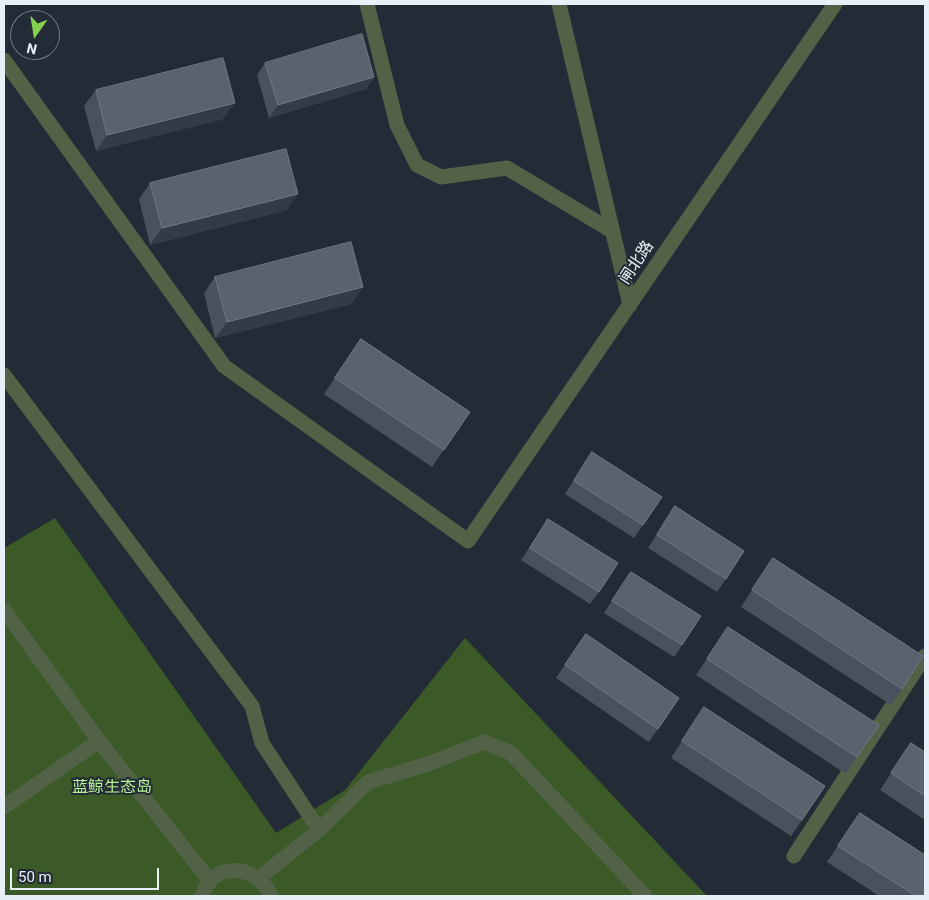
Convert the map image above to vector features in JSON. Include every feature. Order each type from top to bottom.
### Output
[{"type":"street","points":[[367,4],[397,126],[417,165],[441,177],[507,168],[612,231]]},
{"type":"street","points":[[559,4],[630,304]]},
{"type":"street","name":"闸北路","points":[[4,60],[224,366],[468,541],[835,4]]},
{"type":"street","points":[[4,375],[252,706],[262,743],[320,830]]},
{"type":"street","points":[[4,610],[99,741],[210,881]]},
{"type":"street","points":[[794,856],[925,656]]},
{"type":"street","points":[[4,807],[99,741]]},
{"type":"street","points":[[258,878],[320,830],[368,782],[428,764],[484,742],[511,753],[645,896]]},
{"type":"street","points":[[202,896],[210,881],[228,871],[250,873],[266,886],[271,896]]},
{"type":"green space","name":"蓝鲸生态岛","points":[[55,518],[276,833],[345,790],[465,638],[707,896],[4,896],[4,548]]},
{"type":"building","points":[[362,34],[374,77],[278,105],[265,63]]},
{"type":"building","points":[[223,58],[235,103],[107,135],[96,90]]},
{"type":"building","points":[[286,149],[298,194],[162,228],[150,183]]},
{"type":"building","points":[[351,242],[363,287],[227,322],[215,277]]},
{"type":"building","points":[[361,339],[470,412],[444,450],[335,378]]},
{"type":"building","points":[[592,452],[662,497],[643,525],[574,481]]},
{"type":"building","points":[[675,506],[744,551],[726,579],[657,535]]},
{"type":"building","points":[[548,519],[618,563],[599,592],[530,548]]},
{"type":"building","points":[[773,558],[923,656],[902,689],[752,590]]},
{"type":"building","points":[[631,572],[701,616],[682,645],[612,601]]},
{"type":"building","points":[[728,627],[879,725],[857,757],[707,659]]},
{"type":"building","points":[[586,634],[679,698],[658,729],[565,665]]},
{"type":"building","points":[[704,707],[825,786],[802,820],[682,741]]},
{"type":"building","points":[[911,743],[925,752],[925,796],[891,773]]},
{"type":"building","points":[[860,813],[925,855],[925,896],[916,896],[838,846]]}]
